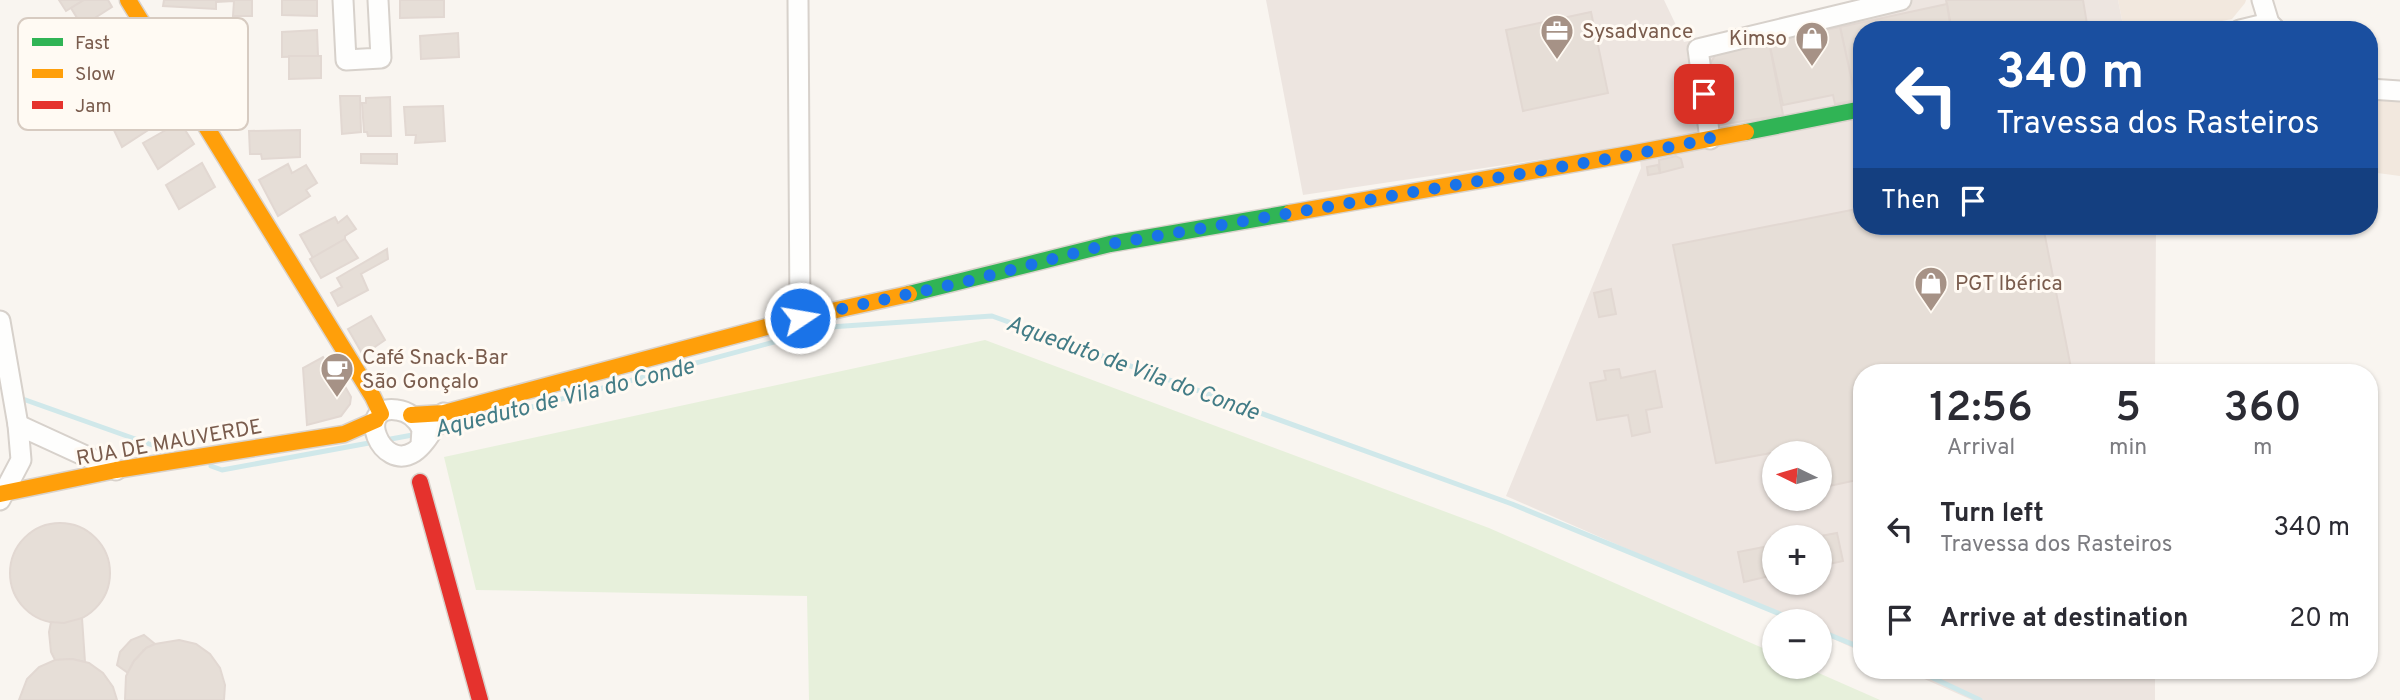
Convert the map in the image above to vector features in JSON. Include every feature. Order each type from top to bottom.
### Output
[{"type":"street","points":[[128,0],[139,18]]},
{"type":"street","points":[[343,0],[345,60],[381,58],[378,0]]},
{"type":"street","points":[[798,0],[800,318]]},
{"type":"street","points":[[1710,139],[1698,49],[1901,0]]},
{"type":"street","points":[[2262,0],[2271,21]]},
{"type":"street","points":[[2378,90],[2400,91]]},
{"type":"street","points":[[378,417],[395,409],[411,415],[444,413],[800,318],[964,282],[1110,244],[1630,155],[1853,111]]},
{"type":"street","points":[[208,130],[373,397],[378,417],[374,428],[379,443]]},
{"type":"street","points":[[0,321],[18,425],[21,460],[1,496]]},
{"type":"street","points":[[413,450],[444,413]]},
{"type":"street","points":[[411,415],[422,429],[413,450],[480,700]]},
{"type":"street","name":"RUA DE MAUVERDE","points":[[1,496],[116,470],[344,434],[378,417]]},
{"type":"street","points":[[18,425],[116,470]]},
{"type":"street","points":[[344,434],[379,443],[386,449],[413,450]]},
{"type":"shaded area","points":[[1266,0],[1664,0],[1684,42],[1889,0],[2118,0],[2122,21],[1853,21],[1853,235],[2156,235],[2155,364],[1853,364],[1853,648],[1832,638],[1832,609],[1765,609],[1506,496],[1641,168],[1638,145],[1303,195]]},
{"type":"shaded area","points":[[2118,0],[2246,0],[2232,19],[2222,21],[2122,21]]},
{"type":"shaded area","points":[[2378,97],[2400,99],[2400,176],[2378,173]]},
{"type":"shaded area","points":[[1924,679],[2155,679],[2155,700],[1972,700]]},
{"type":"green space","points":[[985,340],[1489,528],[1762,648],[1762,679],[1832,679],[1880,700],[809,700],[807,596],[476,590],[444,457]]},
{"type":"building","points":[[59,0],[84,0],[66,11]]},
{"type":"building","points":[[84,0],[108,0],[112,7],[95,18],[77,18],[71,8]]},
{"type":"building","points":[[164,0],[252,0],[252,16],[233,16],[234,1],[216,2],[216,9],[163,6]]},
{"type":"building","points":[[282,0],[317,0],[317,16],[282,15]]},
{"type":"building","points":[[400,0],[444,0],[444,17],[400,18]]},
{"type":"building","points":[[1946,0],[2083,0],[2086,21],[1950,21]]},
{"type":"building","points":[[1947,4],[1950,21],[1868,21]]},
{"type":"building","name":"Sysadvance","points":[[1591,12],[1608,93],[1523,111],[1506,30]]},
{"type":"building","points":[[1853,24],[1853,86],[1840,27]]},
{"type":"building","name":"Kimso","points":[[1840,27],[1853,86],[1853,101],[1835,104],[1833,95],[1783,105],[1769,42]]},
{"type":"building","points":[[317,30],[318,56],[282,57],[282,32]]},
{"type":"building","points":[[458,33],[459,57],[421,59],[420,36]]},
{"type":"building","points":[[1769,42],[1783,115],[1718,125],[1706,70],[1718,51]]},
{"type":"building","points":[[289,56],[321,56],[321,78],[289,79]]},
{"type":"building","points":[[340,96],[360,96],[361,132],[342,134]]},
{"type":"building","points":[[390,97],[391,136],[368,136],[367,132],[364,132],[362,103],[366,103],[366,98]]},
{"type":"building","points":[[443,106],[445,141],[415,143],[416,135],[406,135],[404,107]]},
{"type":"building","points":[[114,130],[148,130],[122,147]]},
{"type":"building","points":[[166,130],[185,130],[194,144],[158,169],[143,143]]},
{"type":"building","points":[[300,130],[300,157],[262,159],[261,154],[250,154],[249,131]]},
{"type":"building","points":[[361,154],[397,154],[397,164],[361,163]]},
{"type":"building","points":[[1676,156],[1681,159],[1683,167],[1660,173],[1659,160]]},
{"type":"building","points":[[202,163],[215,187],[179,209],[166,185]]},
{"type":"building","points":[[288,164],[292,173],[306,165],[317,183],[306,190],[310,196],[278,216],[259,180]]},
{"type":"building","points":[[1658,165],[1660,173],[1648,175],[1647,167]]},
{"type":"building","points":[[1853,210],[1853,235],[2045,235],[2070,364],[1853,364],[1853,481],[1832,485],[1832,441],[1762,441],[1762,455],[1716,463],[1673,245]]},
{"type":"building","points":[[347,216],[356,229],[345,236],[345,239],[313,258],[300,235],[335,217],[338,223]]},
{"type":"building","points":[[345,239],[358,258],[321,278],[310,259]]},
{"type":"building","points":[[387,249],[388,259],[361,274],[368,290],[338,306],[331,293],[342,287],[337,278]]},
{"type":"building","points":[[1611,289],[1616,314],[1599,317],[1594,293]]},
{"type":"building","points":[[371,316],[385,340],[363,355],[348,329]]},
{"type":"building","points":[[323,357],[332,372],[335,369],[351,397],[350,404],[341,416],[307,425],[303,368]]},
{"type":"building","points":[[1619,369],[1621,378],[1655,371],[1662,407],[1646,410],[1650,432],[1632,436],[1628,415],[1597,420],[1590,383],[1606,380],[1604,371]]},
{"type":"building","points":[[60,523],[79,527],[96,537],[106,554],[110,573],[106,592],[96,609],[79,619],[60,623],[41,619],[24,609],[14,592],[10,573],[14,554],[24,537],[41,527]]},
{"type":"building","points":[[1837,533],[1843,561],[1832,563],[1832,534]]},
{"type":"building","points":[[1762,547],[1762,578],[1744,582],[1738,552]]},
{"type":"building","points":[[82,618],[85,662],[72,659],[55,660],[51,652],[51,622],[64,623]]},
{"type":"building","points":[[144,635],[155,644],[146,648],[134,661],[128,673],[117,665],[120,652],[131,640]]},
{"type":"building","points":[[179,640],[196,644],[210,654],[220,668],[225,685],[224,700],[125,700],[126,676],[134,661],[146,648]]},
{"type":"building","points":[[72,659],[89,663],[103,673],[113,687],[117,700],[19,700],[27,679],[39,667],[55,660]]},
{"type":"waterway","name":"Aqueduto de Vila do Conde","points":[[438,430],[830,327],[992,316],[1512,504],[1768,609]]},
{"type":"waterway","name":"Aqueduto de Vila do Conde","points":[[20,398],[169,451]]},
{"type":"waterway","name":"Aqueduto de Vila do Conde","points":[[211,466],[222,470],[418,434]]},
{"type":"waterway","name":"Aqueduto de Vila do Conde","points":[[1832,636],[1853,644]]},
{"type":"waterway","name":"Aqueduto de Vila do Conde","points":[[1935,679],[1980,700]]},
{"type":"traffic: fast","points":[[1746,132],[1853,111]]},
{"type":"traffic: fast","points":[[909,294],[1110,244],[1290,213]]},
{"type":"traffic: slow","points":[[128,0],[139,18]]},
{"type":"traffic: slow","points":[[208,130],[381,414]]},
{"type":"traffic: slow","points":[[1290,213],[1746,132]]},
{"type":"traffic: slow","points":[[411,415],[444,413],[800,318],[909,294]]},
{"type":"traffic: slow","points":[[0,494],[116,470],[344,434],[376,420]]},
{"type":"traffic: jam","points":[[420,482],[480,700]]},
{"type":"place","name":"Sysadvance","points":[[1557,61]]},
{"type":"place","name":"Kimso","points":[[1812,68]]},
{"type":"place","name":"PGT Ibérica","points":[[1931,313]]},
{"type":"place","name":"Café Snack-Bar São Gonçalo","points":[[337,399]]},
{"type":"route","points":[[800,318],[964,282],[1110,244],[1710,139],[1704,94]]}]
